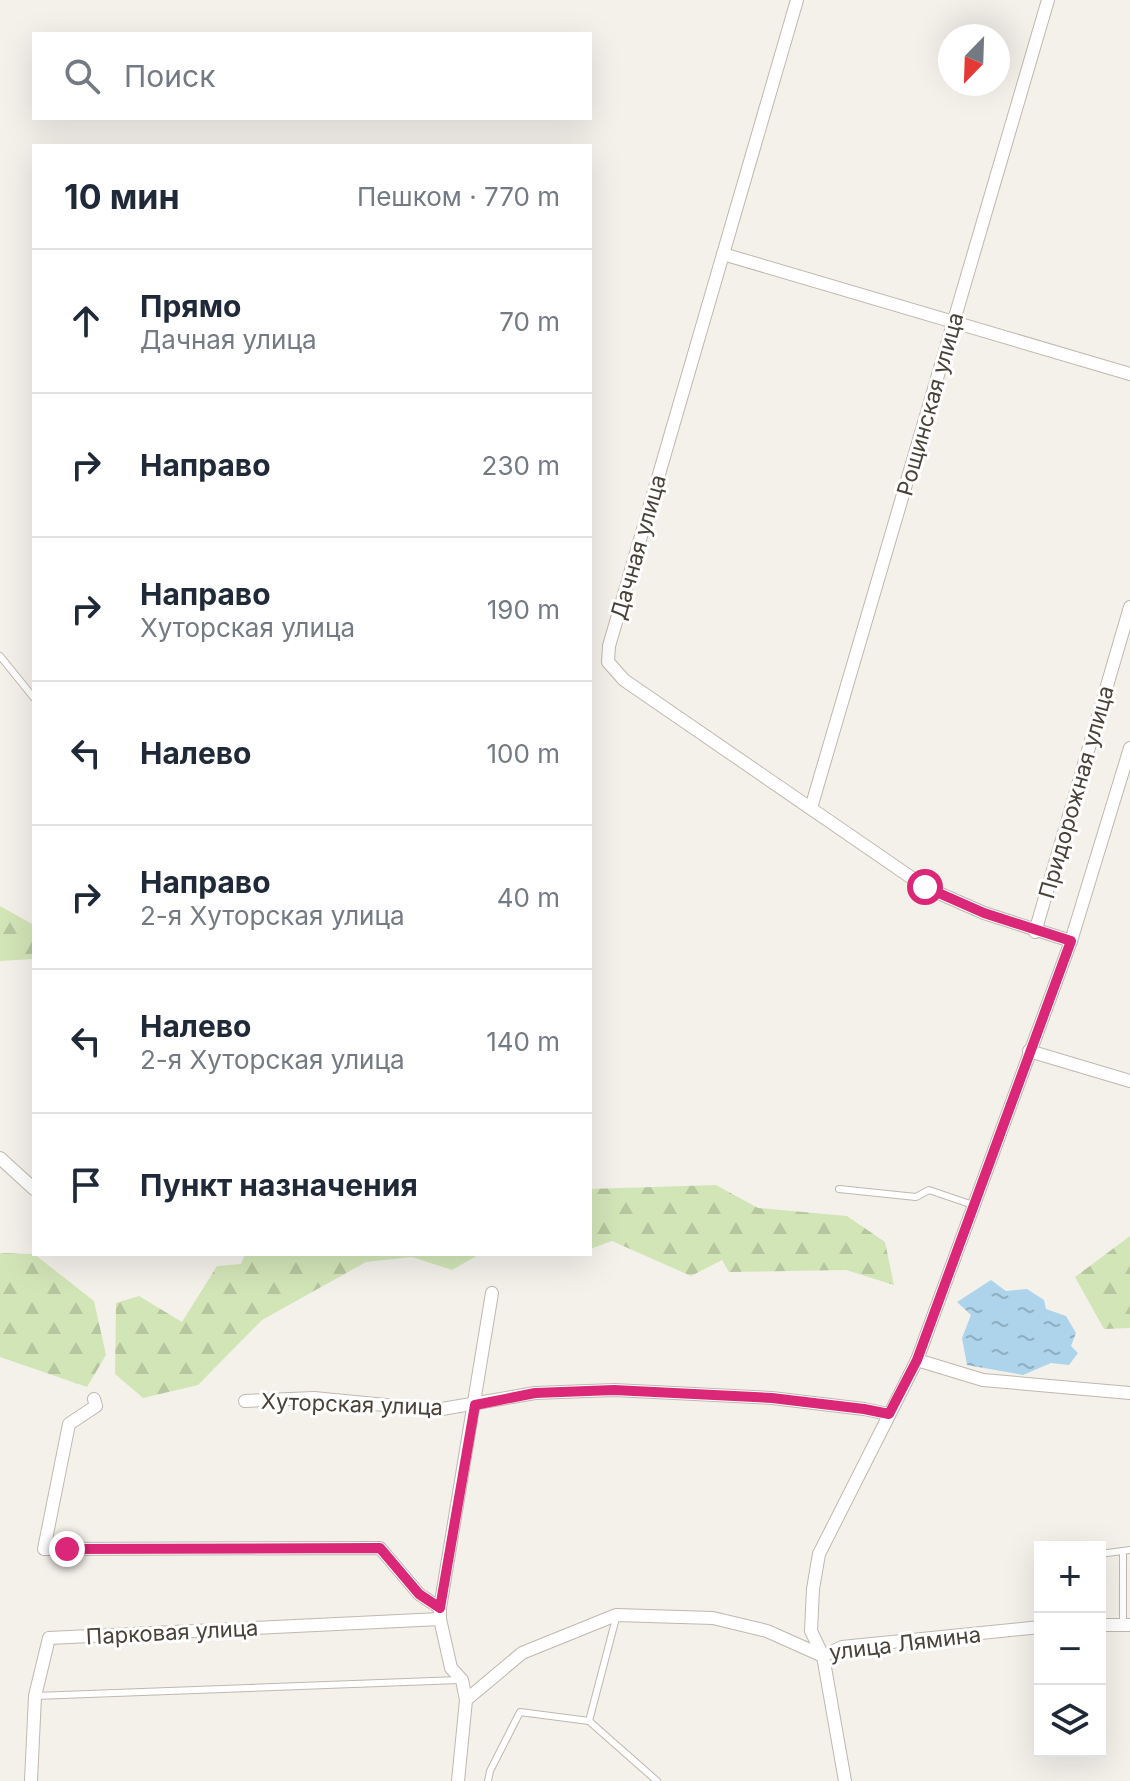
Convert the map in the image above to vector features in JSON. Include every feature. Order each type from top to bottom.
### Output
[{"type":"street","name":"Дачная улица","points":[[797,0],[609,646],[608,662],[624,680],[925,887],[1035,932],[1071,941]]},
{"type":"street","name":"Рощинская улица","points":[[811,808],[1048,0]]},
{"type":"street","points":[[723,254],[1130,374]]},
{"type":"street","name":"Придорожная улица","points":[[1035,932],[1130,607]]},
{"type":"street","points":[[845,1781],[823,1656],[811,1631],[819,1554],[917,1360],[1071,941],[1130,748]]},
{"type":"street","points":[[1029,1051],[1130,1081]]},
{"type":"street","points":[[0,1158],[32,1187]]},
{"type":"street","points":[[458,1781],[466,1700],[462,1680],[451,1668],[440,1614],[492,1293]]},
{"type":"street","points":[[917,1360],[983,1380],[1130,1393]]},
{"type":"street","name":"Хуторская улица","points":[[245,1401],[314,1398],[436,1410],[535,1393],[614,1390],[772,1398],[889,1414]]},
{"type":"street","points":[[94,1399],[96,1406],[69,1424],[44,1549],[380,1548],[440,1614]]},
{"type":"street","name":"Парковая улица","points":[[31,1781],[35,1696],[49,1638],[440,1614]]},
{"type":"street","name":"улица Лямина","points":[[466,1700],[522,1653],[616,1615],[713,1618],[767,1631],[823,1656],[842,1647],[1034,1628]]},
{"type":"street","points":[[1106,1625],[1126,1624]]},
{"type":"lane","points":[[0,656],[32,696]]},
{"type":"lane","points":[[839,1189],[916,1197],[929,1190],[973,1205]]},
{"type":"lane","points":[[1106,1553],[1126,1550],[1126,1624]]},
{"type":"lane","points":[[589,1721],[616,1615]]},
{"type":"lane","points":[[35,1696],[462,1680]]},
{"type":"lane","points":[[488,1781],[520,1712],[589,1721],[657,1781]]},
{"type":"green space","points":[[0,906],[32,924],[32,959],[0,961]]},
{"type":"green space","points":[[716,1185],[758,1208],[847,1216],[885,1242],[894,1285],[846,1270],[729,1272],[722,1260],[691,1276],[612,1241],[592,1248],[592,1189]]},
{"type":"green space","points":[[1130,1236],[1130,1328],[1104,1329],[1075,1277]]},
{"type":"green space","points":[[0,1253],[37,1256],[94,1301],[106,1355],[87,1387],[0,1357]]},
{"type":"green space","points":[[244,1256],[476,1256],[452,1270],[412,1257],[366,1262],[262,1320],[198,1385],[143,1398],[115,1374],[116,1303],[139,1296],[182,1322],[217,1266],[241,1264]]},
{"type":"water","points":[[991,1280],[1006,1291],[1027,1289],[1044,1300],[1046,1309],[1066,1316],[1076,1333],[1071,1346],[1078,1353],[1069,1365],[1051,1363],[1023,1375],[967,1365],[962,1338],[971,1315],[957,1302]]},
{"type":"route","points":[[67,1549],[380,1548],[419,1594],[440,1608],[475,1405],[535,1393],[614,1390],[772,1398],[889,1414],[917,1360],[939,1303],[1071,941],[1035,932],[925,887]]}]
